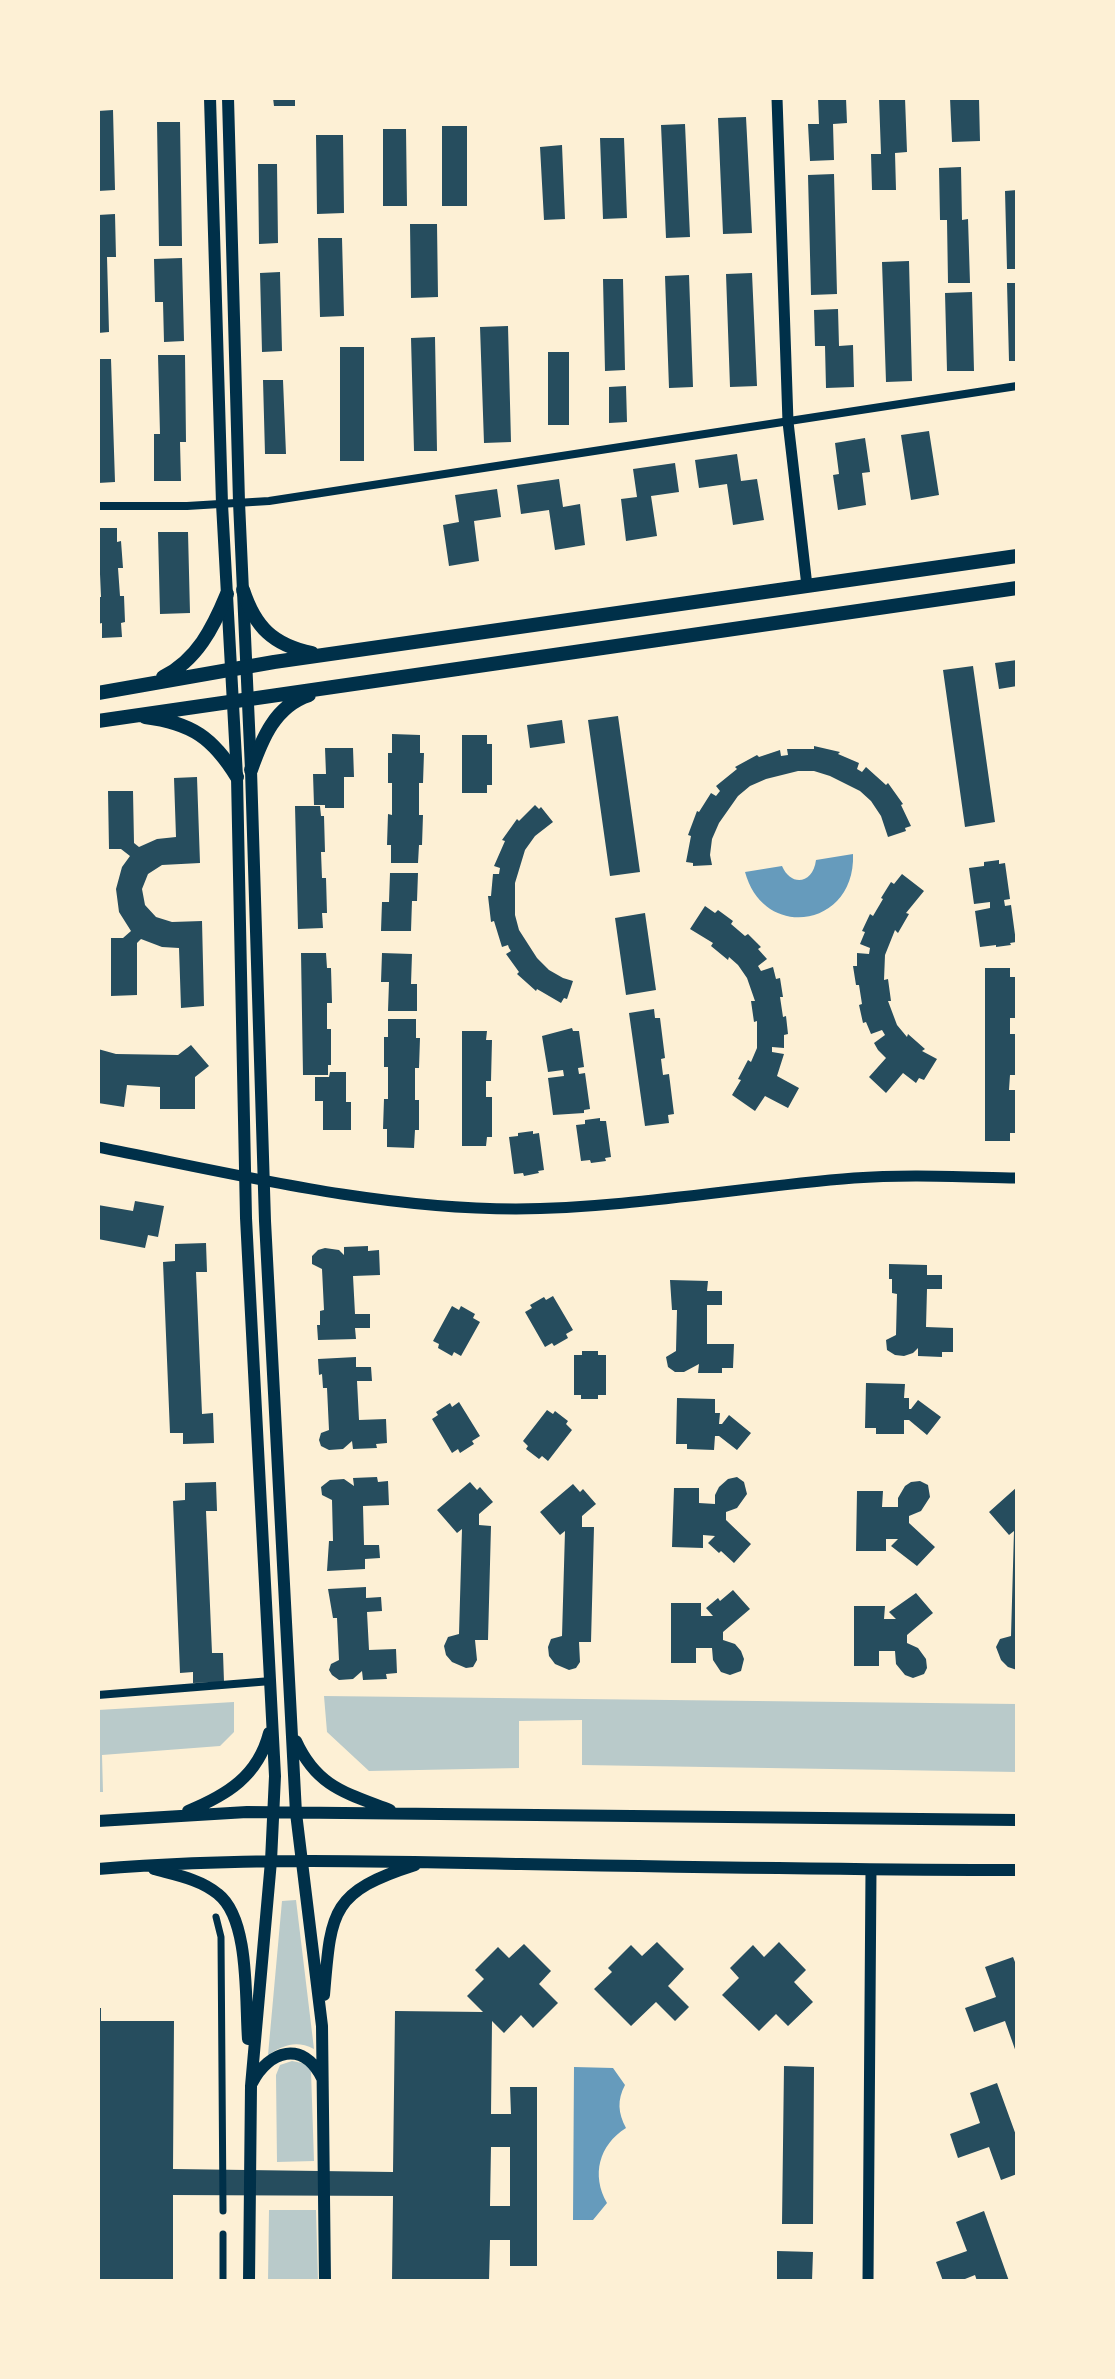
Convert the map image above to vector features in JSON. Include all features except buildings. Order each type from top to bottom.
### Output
[{"type":"main road","points":[[210,98],[222,504],[227,594],[239,668]]},
{"type":"main road","points":[[228,98],[243,590],[240,699],[263,1180],[296,1813],[322,2026]]},
{"type":"main road","points":[[98,693],[328,654],[1017,556]]},
{"type":"main road","points":[[98,721],[1017,588]]},
{"type":"main road","points":[[243,590],[257,623],[280,642],[297,650],[328,654]]},
{"type":"main road","points":[[152,683],[175,671],[191,657],[210,632],[227,594]]},
{"type":"main road","points":[[251,2086],[271,1861],[275,1776],[246,1176],[244,774],[282,710],[301,697],[333,686]]},
{"type":"main road","points":[[129,716],[187,727],[213,744],[244,774]]},
{"type":"main road","points":[[179,1815],[215,1800],[247,1777],[263,1754],[273,1715]]},
{"type":"main road","points":[[293,1734],[307,1763],[321,1779],[349,1794],[399,1813]]},
{"type":"main road","points":[[98,1821],[272,1813],[1017,1820]]},
{"type":"main road","points":[[98,1869],[271,1861],[1017,1870]]},
{"type":"main road","points":[[325,2281],[322,2026],[329,1944],[337,1914],[346,1899],[371,1881],[427,1862]]},
{"type":"main road","points":[[139,1865],[199,1882],[221,1896],[229,1905],[241,1936],[251,2086],[249,2281]]},
{"type":"main road","points":[[251,2086],[265,2063],[275,2056],[286,2054],[298,2054],[309,2060],[323,2081]]},
{"type":"street","points":[[777,98],[788,422],[807,586]]},
{"type":"street","points":[[98,506],[222,504],[308,495],[1017,386]]},
{"type":"street","points":[[98,1147],[334,1192],[446,1206],[515,1209],[597,1206],[858,1178],[1017,1178]]},
{"type":"street","points":[[98,1695],[271,1681]]},
{"type":"street","points":[[868,2281],[871,1870]]},
{"type":"street","points":[[216,1917],[221,1937],[223,2211]]},
{"type":"street","points":[[223,2234],[223,2281]]},
{"type":"shaded area","points":[[324,1696],[1017,1704],[1017,1772],[582,1765],[582,1720],[519,1721],[519,1768],[369,1771],[327,1732]]},
{"type":"shaded area","points":[[234,1702],[234,1732],[220,1746],[102,1755],[103,1792],[98,1792],[98,1710]]},
{"type":"shaded area","points":[[296,1900],[314,2049],[290,2045],[268,2055],[282,1901]]},
{"type":"shaded area","points":[[292,2061],[307,2064],[311,2071],[314,2161],[277,2162],[276,2075],[280,2065]]},
{"type":"shaded area","points":[[269,2210],[316,2210],[318,2281],[268,2281]]},
{"type":"water","points":[[853,854],[850,879],[840,897],[825,910],[807,917],[788,916],[770,909],[755,894],[745,872],[782,866],[791,877],[801,880],[811,874],[816,860]]},
{"type":"water","points":[[574,2067],[613,2068],[625,2085],[620,2106],[626,2128],[609,2143],[600,2161],[599,2182],[607,2203],[593,2220],[573,2220]]}]
